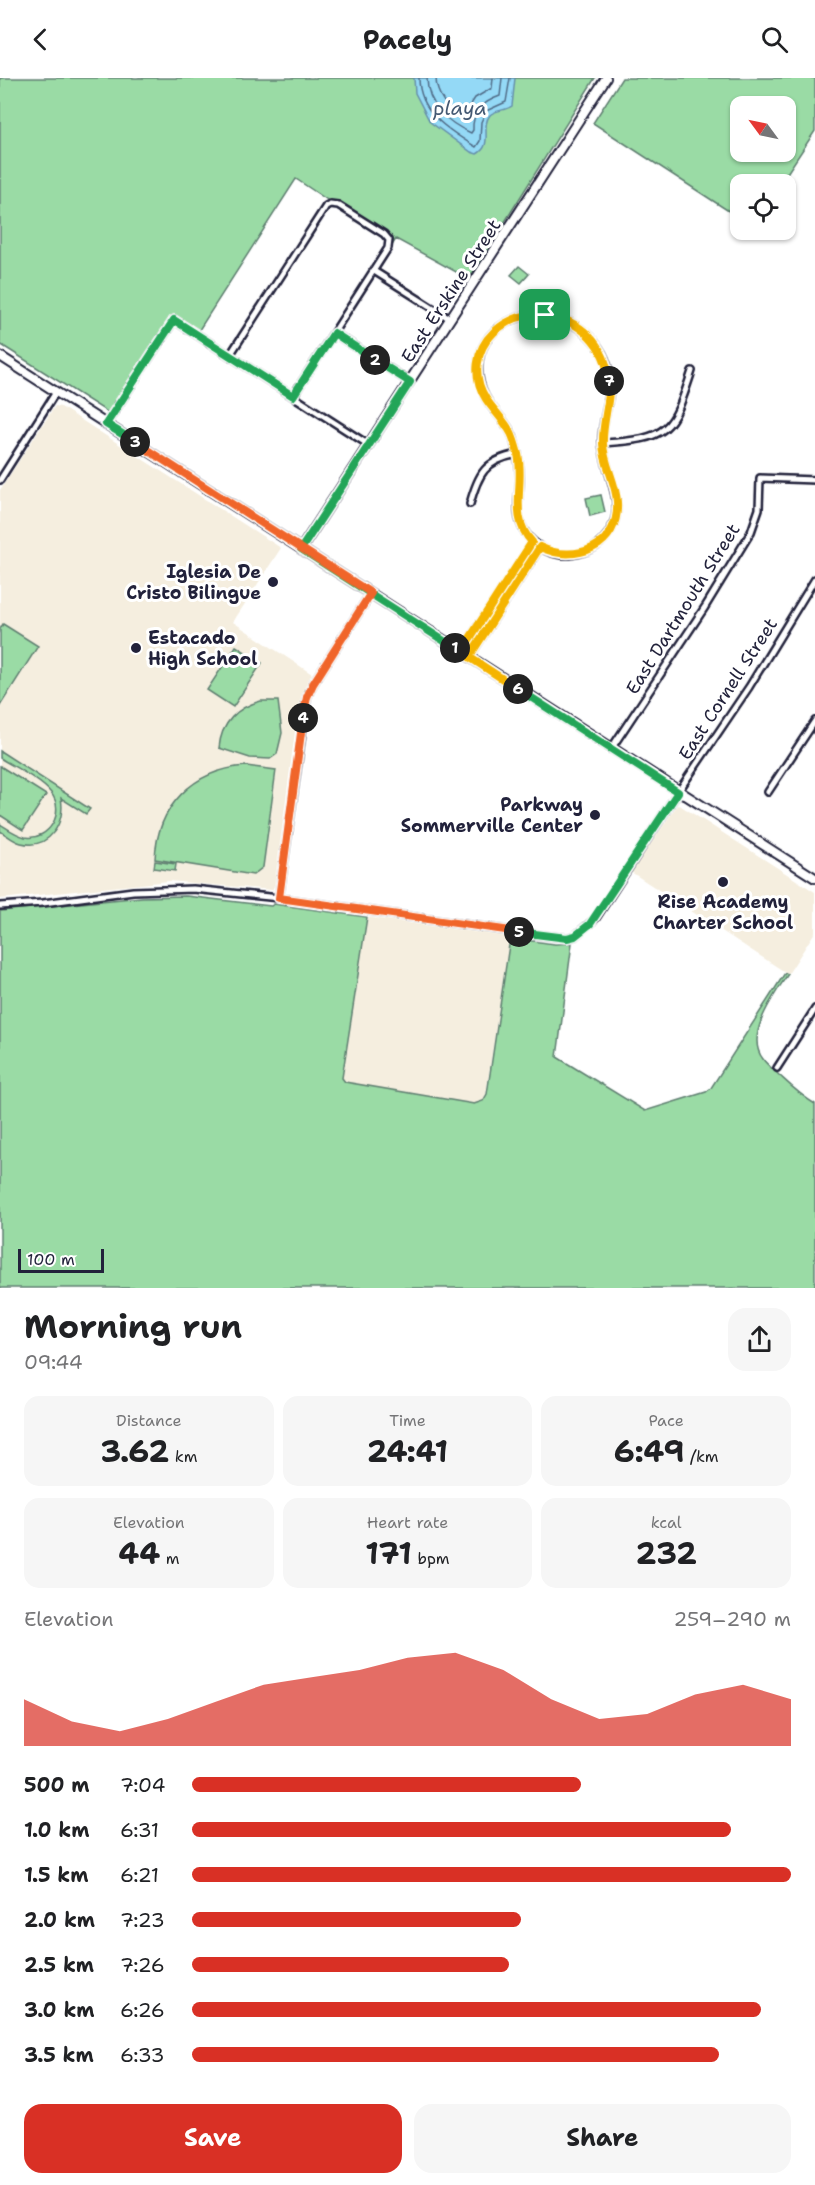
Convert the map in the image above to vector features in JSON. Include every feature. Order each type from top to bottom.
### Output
[{"type":"main road","name":"East Erskine Street","points":[[301,549],[606,78]]},
{"type":"main road","points":[[0,356],[815,878]]},
{"type":"street","points":[[230,355],[324,209],[330,204],[338,205],[384,234],[389,240],[388,248],[293,396]]},
{"type":"street","points":[[374,271],[450,320]]},
{"type":"street","points":[[542,314],[566,319],[587,333],[598,347],[607,366],[610,386],[604,415],[603,443],[606,465],[617,502],[615,518],[610,531],[598,545],[579,554],[559,555],[532,542],[524,530],[518,513],[520,477],[518,454],[512,435],[483,394],[477,367],[480,350],[502,325],[526,315],[542,314]]},
{"type":"street","points":[[106,424],[174,320],[369,445]]},
{"type":"street","points":[[334,333],[410,382]]},
{"type":"street","points":[[603,443],[641,439],[668,427],[677,412],[692,371]]},
{"type":"street","points":[[0,480],[56,392]]},
{"type":"street","points":[[470,504],[476,482],[487,466],[501,458],[518,454]]},
{"type":"street","name":"East Dartmouth Street","points":[[611,749],[705,607],[751,532],[759,509],[760,478],[815,480]]},
{"type":"street","points":[[465,655],[532,542]]},
{"type":"street","points":[[465,655],[540,547]]},
{"type":"street","name":"East Cornell Street","points":[[0,906],[43,903],[133,891],[171,889],[212,891],[279,898],[567,938],[575,936],[590,924],[749,687],[815,579]]},
{"type":"street","points":[[279,898],[307,697],[371,593]]},
{"type":"street","points":[[768,792],[815,721]]},
{"type":"street","points":[[809,730],[815,734]]},
{"type":"street","points":[[777,1068],[815,1009]]},
{"type":"shaded area","name":"Estacado High School","points":[[55,406],[61,407],[281,548],[233,622],[312,674],[299,708],[275,885],[272,890],[169,881],[0,899],[0,490]]},
{"type":"shaded area","name":"Rise Academy Charter School","points":[[677,805],[815,892],[815,932],[788,974],[631,872]]},
{"type":"shaded area","points":[[367,917],[510,936],[486,1094],[483,1101],[475,1104],[344,1082],[342,1078]]},
{"type":"green space","points":[[0,78],[595,78],[469,279],[396,239],[393,244],[296,179],[199,330],[175,325],[115,417],[0,344]]},
{"type":"green space","points":[[622,78],[815,78],[815,131],[796,160],[796,96],[730,96],[730,162],[795,162],[787,174],[730,174],[730,212],[593,123]]},
{"type":"green space","points":[[519,266],[529,274],[521,283],[511,275]]},
{"type":"green space","points":[[601,495],[605,512],[590,516],[586,498]]},
{"type":"green space","points":[[3,624],[38,646],[0,706],[0,629]]},
{"type":"green space","points":[[236,646],[262,663],[233,707],[207,690]]},
{"type":"green space","points":[[261,701],[278,701],[282,733],[277,754],[270,759],[250,758],[219,748],[223,731],[232,717],[245,707]]},
{"type":"green space","points":[[0,751],[90,809],[86,814],[61,798],[61,816],[54,832],[48,838],[31,844],[10,838],[0,831],[0,824],[18,835],[34,837],[48,830],[53,824],[57,808],[47,788],[0,758]]},
{"type":"green space","points":[[0,766],[46,795],[23,830],[0,815]]},
{"type":"green space","points":[[246,766],[276,770],[263,867],[253,875],[155,859],[157,840],[163,823],[181,794],[194,783],[210,775]]},
{"type":"green space","points":[[155,861],[176,864],[175,871],[154,868]]},
{"type":"green space","points":[[186,896],[271,906],[274,904],[367,917],[342,1078],[345,1082],[474,1104],[483,1101],[487,1094],[510,938],[555,944],[572,943],[557,1057],[645,1111],[706,1092],[711,1088],[785,973],[788,974],[769,1003],[757,1038],[758,1049],[766,1063],[796,1091],[815,1104],[815,1288],[0,1288],[0,911],[142,897]]},
{"type":"water","name":"playa","points":[[414,78],[515,78],[512,106],[490,115],[486,125],[485,146],[477,154],[430,122],[415,93]]},
{"type":"place","name":"Iglesia De Cristo Bilingue","points":[[273,582]]},
{"type":"place","name":"Estacado High School","points":[[136,648]]},
{"type":"place","name":"Parkway Sommerville Center","points":[[595,815]]},
{"type":"place","name":"Rise Academy Charter School","points":[[723,882]]},
{"type":"route","points":[[545,315],[526,315],[502,325],[480,350],[477,367],[483,392],[508,427],[518,454],[519,520],[532,542],[461,652],[371,593],[301,549],[410,382],[334,333],[293,396],[174,320],[106,424],[283,538],[371,593],[307,697],[279,898],[539,935],[567,938],[575,936],[596,918],[678,792],[469,657],[540,547],[559,555],[573,555],[587,551],[598,545],[610,531],[617,511],[616,495],[603,452],[604,415],[610,386],[607,366],[592,338],[580,327],[566,319],[545,315]]}]
